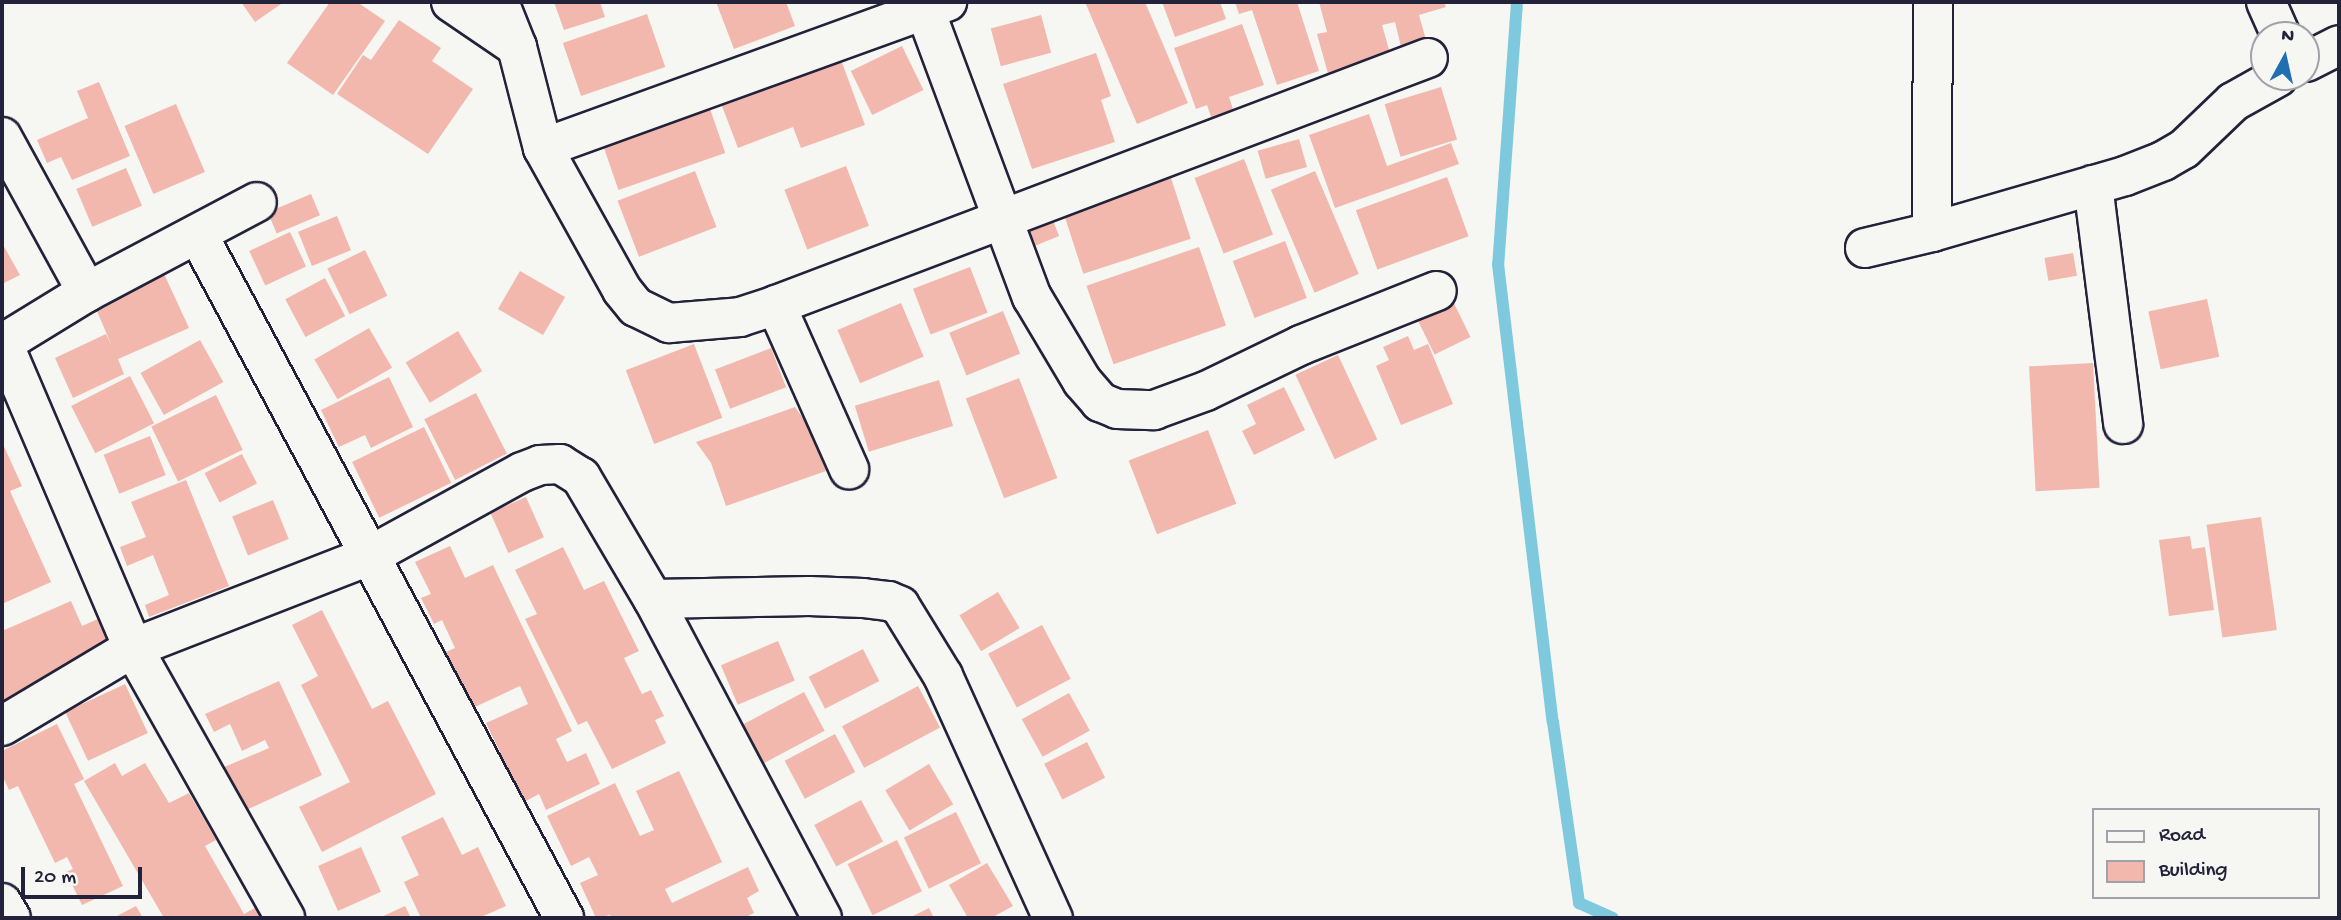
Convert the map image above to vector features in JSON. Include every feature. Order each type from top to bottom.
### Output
[{"type":"street","points":[[451,2],[517,47]]},
{"type":"street","points":[[499,2],[517,47],[543,148],[622,290],[636,307],[669,323],[740,317],[776,305],[1429,58]]},
{"type":"street","points":[[1932,232],[1933,2]]},
{"type":"street","points":[[2266,2],[2275,21]]},
{"type":"street","points":[[543,148],[931,4],[1032,297],[1082,381],[1100,402],[1116,409],[1154,411],[1206,391],[1301,345],[1437,292]]},
{"type":"street","points":[[2320,55],[2339,45]]},
{"type":"street","points":[[1864,248],[1932,232],[2138,171],[2184,149],[2233,102],[2253,91]]},
{"type":"street","points":[[2,137],[87,292]]},
{"type":"street","points":[[2093,185],[2123,425]]},
{"type":"street","points":[[257,202],[87,292],[2,343],[133,648],[285,918]]},
{"type":"street","points":[[198,235],[564,918]]},
{"type":"street","points":[[776,305],[849,469]]},
{"type":"street","points":[[2,726],[133,648],[371,555],[522,472],[540,465],[560,464],[581,477],[653,599],[822,918]]},
{"type":"street","points":[[653,599],[809,596],[863,598],[900,606],[943,676],[1053,918]]},
{"type":"street","points":[[2,903],[11,918]]},
{"type":"building","points":[[241,2],[284,2],[255,22]]},
{"type":"building","points":[[330,2],[357,2],[385,21],[333,95],[287,63]]},
{"type":"building","points":[[554,2],[600,2],[605,17],[564,30]]},
{"type":"building","points":[[716,2],[786,2],[795,26],[734,49]]},
{"type":"building","points":[[1085,2],[1145,2],[1188,103],[1137,124]]},
{"type":"building","points":[[1162,2],[1220,2],[1226,19],[1175,37]]},
{"type":"building","points":[[1235,2],[1297,2],[1319,71],[1277,85],[1252,10],[1239,14]]},
{"type":"building","points":[[1319,2],[1444,2],[1446,7],[1419,15],[1426,40],[1401,47],[1395,22],[1382,25],[1392,60],[1329,77],[1317,34],[1327,32]]},
{"type":"building","points":[[647,14],[665,67],[581,96],[563,43]]},
{"type":"building","points":[[1041,15],[1051,53],[1001,66],[991,28]]},
{"type":"building","points":[[399,20],[441,48],[432,61],[473,89],[428,154],[337,94],[363,55],[371,60]]},
{"type":"building","points":[[1242,24],[1264,85],[1229,97],[1234,112],[1212,120],[1207,105],[1196,109],[1174,48]]},
{"type":"building","points":[[902,46],[923,90],[872,115],[851,71]]},
{"type":"building","points":[[837,49],[865,125],[801,148],[793,127],[738,148],[717,93]]},
{"type":"building","points":[[1096,53],[1111,96],[1101,100],[1115,142],[1032,169],[1003,84]]},
{"type":"building","points":[[99,82],[130,156],[72,180],[61,157],[47,163],[37,140],[88,118],[77,91]]},
{"type":"building","points":[[1441,87],[1457,140],[1401,157],[1385,104]]},
{"type":"building","points":[[708,103],[725,153],[618,190],[601,140]]},
{"type":"building","points":[[176,104],[205,172],[153,194],[124,126]]},
{"type":"building","points":[[1369,114],[1387,166],[1451,143],[1459,164],[1335,208],[1309,135]]},
{"type":"building","points":[[1299,139],[1307,167],[1266,179],[1258,151]]},
{"type":"building","points":[[1244,159],[1273,235],[1224,254],[1195,178]]},
{"type":"building","points":[[846,166],[869,226],[807,249],[784,190]]},
{"type":"building","points":[[126,168],[142,206],[92,227],[76,189]]},
{"type":"building","points":[[695,171],[717,227],[639,257],[618,201]]},
{"type":"building","points":[[1315,171],[1359,274],[1315,293],[1271,190]]},
{"type":"building","points":[[1447,177],[1469,236],[1377,269],[1356,210]]},
{"type":"building","points":[[1171,178],[1191,239],[1083,274],[1064,213]]},
{"type":"building","points":[[311,194],[320,215],[277,234],[268,212]]},
{"type":"building","points":[[1049,211],[1059,236],[1032,247],[1022,222]]},
{"type":"building","points":[[337,216],[351,250],[312,266],[298,232]]},
{"type":"building","points":[[290,232],[306,266],[265,285],[249,251]]},
{"type":"building","points":[[1285,241],[1307,298],[1255,318],[1233,261]]},
{"type":"building","points":[[2,243],[20,275],[2,284]]},
{"type":"building","points":[[1199,247],[1226,325],[1114,364],[1086,286]]},
{"type":"building","points":[[365,250],[387,296],[350,314],[327,268]]},
{"type":"building","points":[[2073,253],[2077,276],[2048,281],[2044,258]]},
{"type":"building","points":[[159,263],[189,328],[118,359],[124,374],[73,398],[55,358],[106,334],[112,346],[89,293]]},
{"type":"building","points":[[970,267],[988,313],[931,335],[913,289]]},
{"type":"building","points":[[520,271],[565,297],[543,335],[498,309]]},
{"type":"building","points":[[325,278],[345,316],[305,337],[285,299]]},
{"type":"building","points":[[1449,293],[1470,337],[1435,355],[1413,311]]},
{"type":"building","points":[[2207,299],[2219,357],[2161,369],[2148,311]]},
{"type":"building","points":[[901,303],[924,356],[860,383],[837,330]]},
{"type":"building","points":[[1003,311],[1020,354],[966,375],[949,333]]},
{"type":"building","points":[[369,328],[392,368],[337,399],[314,360]]},
{"type":"building","points":[[458,331],[482,371],[430,403],[406,362]]},
{"type":"building","points":[[1408,336],[1414,350],[1428,344],[1453,404],[1401,425],[1376,366],[1389,360],[1383,347]]},
{"type":"building","points":[[200,340],[223,382],[164,415],[141,373]]},
{"type":"building","points":[[694,344],[722,418],[654,444],[626,370]]},
{"type":"building","points":[[771,348],[786,387],[730,409],[715,370]]},
{"type":"building","points":[[1338,355],[1377,439],[1335,459],[1295,375]]},
{"type":"building","points":[[2093,363],[2100,488],[2036,491],[2029,366]]},
{"type":"building","points":[[130,376],[154,423],[95,453],[71,406]]},
{"type":"building","points":[[389,377],[413,427],[371,448],[365,435],[339,447],[321,410]]},
{"type":"building","points":[[1019,378],[1057,478],[1004,498],[966,398]]},
{"type":"building","points":[[939,380],[953,426],[869,452],[855,406]]},
{"type":"building","points":[[1284,387],[1305,430],[1254,455],[1242,431],[1256,424],[1247,405]]},
{"type":"building","points":[[476,393],[507,454],[455,480],[424,419]]},
{"type":"building","points":[[216,395],[243,450],[178,481],[151,427]]},
{"type":"building","points":[[795,407],[810,428],[826,471],[726,506],[711,463],[696,442]]},
{"type":"building","points":[[424,427],[451,483],[379,518],[352,462]]},
{"type":"building","points":[[1208,430],[1236,504],[1157,534],[1129,460]]},
{"type":"building","points":[[150,436],[166,475],[119,494],[104,455]]},
{"type":"building","points":[[2,442],[22,486],[10,491],[51,582],[2,604]]},
{"type":"building","points":[[242,454],[257,483],[220,502],[205,473]]},
{"type":"building","points":[[186,480],[229,586],[149,617],[145,605],[169,595],[153,555],[127,566],[120,547],[146,537],[131,502]]},
{"type":"building","points":[[526,497],[544,537],[508,553],[490,513]]},
{"type":"building","points":[[273,500],[289,539],[248,555],[232,516]]},
{"type":"building","points":[[2261,517],[2277,630],[2222,638],[2207,525]]},
{"type":"building","points":[[2190,536],[2192,549],[2205,547],[2214,610],[2169,616],[2159,540]]},
{"type":"building","points":[[450,546],[465,578],[493,565],[572,731],[556,739],[567,762],[586,753],[600,784],[546,810],[539,794],[524,802],[486,723],[528,704],[520,686],[464,712],[437,656],[455,648],[442,620],[434,624],[421,598],[431,594],[415,562]]},
{"type":"building","points":[[563,547],[584,590],[604,581],[639,651],[624,658],[642,694],[651,690],[664,716],[655,720],[666,743],[612,769],[587,721],[578,725],[525,619],[537,614],[515,570]]},
{"type":"building","points":[[998,592],[1020,628],[981,651],[959,615]]},
{"type":"building","points":[[71,601],[82,626],[107,615],[122,648],[2,702],[2,631]]},
{"type":"building","points":[[322,610],[372,709],[388,701],[436,794],[322,852],[299,807],[350,782],[301,685],[318,676],[292,625]]},
{"type":"building","points":[[1042,625],[1071,679],[1017,707],[988,654]]},
{"type":"building","points":[[778,641],[795,681],[738,705],[721,665]]},
{"type":"building","points":[[863,649],[879,681],[825,709],[809,677]]},
{"type":"building","points":[[279,681],[322,775],[242,812],[222,768],[269,748],[265,740],[242,751],[230,724],[214,732],[205,714]]},
{"type":"building","points":[[125,684],[148,733],[88,761],[65,712]]},
{"type":"building","points":[[918,686],[940,727],[864,768],[842,726]]},
{"type":"building","points":[[804,692],[825,731],[761,765],[740,726]]},
{"type":"building","points":[[1069,693],[1090,731],[1043,757],[1022,719]]},
{"type":"building","points":[[57,724],[84,779],[74,784],[123,886],[82,905],[66,872],[73,869],[67,857],[55,863],[18,786],[9,790],[2,775],[2,751]]},
{"type":"building","points":[[835,734],[855,772],[805,799],[785,761]]},
{"type":"building","points":[[1087,742],[1105,778],[1062,799],[1044,764]]},
{"type":"building","points":[[115,763],[122,776],[145,763],[169,803],[189,793],[216,840],[205,846],[244,914],[257,907],[263,918],[164,918],[84,781]]},
{"type":"building","points":[[929,764],[953,804],[909,831],[885,790]]},
{"type":"building","points":[[679,771],[722,862],[665,889],[672,903],[748,867],[759,891],[747,898],[754,913],[744,918],[612,918],[610,915],[596,918],[580,883],[598,875],[589,857],[571,866],[547,816],[615,783],[640,836],[654,830],[636,791]]},
{"type":"building","points":[[861,800],[883,841],[836,866],[814,825]]},
{"type":"building","points":[[956,812],[981,863],[929,889],[904,837]]},
{"type":"building","points":[[443,817],[462,855],[478,847],[506,906],[479,918],[421,918],[404,882],[419,875],[401,837]]},
{"type":"building","points":[[897,840],[922,891],[873,915],[848,864]]},
{"type":"building","points":[[361,847],[381,892],[338,911],[318,866]]},
{"type":"building","points":[[987,863],[1013,906],[991,918],[968,918],[949,885]]},
{"type":"building","points":[[136,906],[143,918],[113,918]]},
{"type":"building","points":[[405,906],[411,918],[379,918]]},
{"type":"building","points":[[929,908],[934,918],[909,918]]},
{"type":"waterway","points":[[1517,2],[1498,264],[1553,722],[1579,903],[1613,918]]}]
